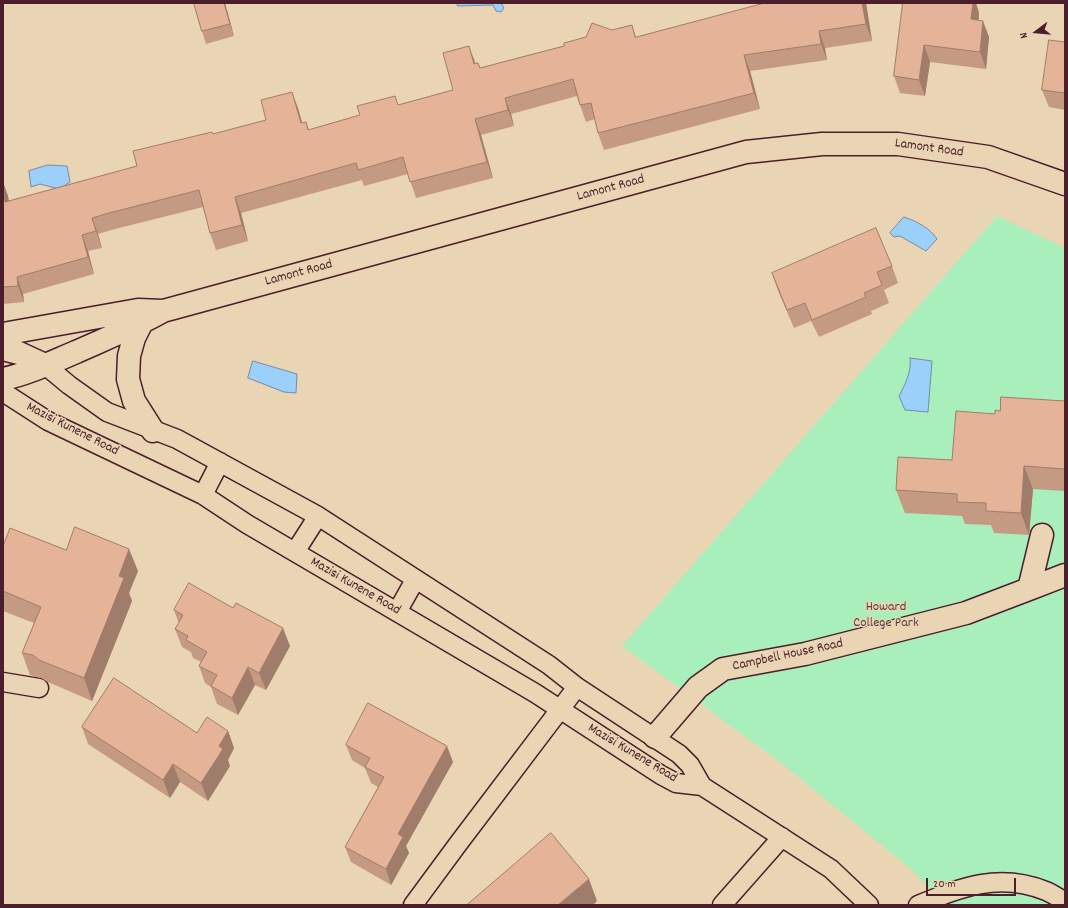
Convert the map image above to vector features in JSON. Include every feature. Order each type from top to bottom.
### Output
[{"type":"street","name":"Lamont Road","points":[[3,379],[18,376],[45,365],[140,324],[163,311],[746,152],[822,144],[898,144],[988,157],[1065,184]]},
{"type":"street","name":"Lamont Road","points":[[3,334],[138,310],[163,311]]},
{"type":"street","points":[[140,324],[129,356],[128,378],[134,401],[153,431]]},
{"type":"street","points":[[3,349],[19,353],[45,365]]},
{"type":"street","points":[[1029,589],[1042,535]]},
{"type":"street","name":"Campbell House Road","points":[[655,737],[698,687],[723,669],[805,654],[966,614],[1065,575]]},
{"type":"lane","name":"Mazisi Kunene Road","points":[[45,365],[69,385],[107,412],[177,439],[318,516],[415,580],[549,665],[577,687],[679,754],[690,765],[702,786],[831,869],[869,905]]},
{"type":"lane","name":"Mazisi Kunene Road","points":[[3,392],[48,420],[203,495],[247,524],[535,694],[676,784],[702,786]]},
{"type":"lane","points":[[203,495],[220,462]]},
{"type":"lane","points":[[295,552],[318,516]]},
{"type":"lane","points":[[397,612],[415,580]]},
{"type":"lane","points":[[3,682],[39,688]]},
{"type":"lane","points":[[413,905],[577,687]]},
{"type":"lane","points":[[722,905],[782,837]]},
{"type":"lane","points":[[918,905],[955,890],[989,882],[1015,882],[1046,891],[1065,902]]},
{"type":"green space","name":"Howard College Park","points":[[997,216],[1065,248],[1065,905],[944,905],[912,870],[780,762],[622,646]]},
{"type":"water","points":[[457,3],[501,3],[504,8],[501,12],[496,11],[493,5],[458,6]]},
{"type":"water","points":[[48,165],[67,166],[70,182],[59,189],[40,184],[31,187],[29,171]]},
{"type":"water","points":[[904,217],[931,231],[937,239],[926,251],[900,236],[894,237],[890,233]]},
{"type":"water","points":[[910,358],[932,361],[928,412],[905,410],[899,396],[906,383],[909,373]]},
{"type":"water","points":[[253,361],[297,374],[296,393],[284,392],[248,378]]},
{"type":"building","points":[[194,3],[224,3],[230,24],[202,31]]},
{"type":"building","points":[[765,3],[862,3],[866,24],[819,31],[821,44],[744,55],[754,93],[598,133],[591,103],[580,105],[573,79],[505,98],[508,110],[475,119],[487,162],[410,182],[403,157],[358,170],[356,163],[235,197],[242,225],[210,233],[199,190],[92,218],[96,231],[82,235],[88,257],[17,277],[18,286],[3,287],[3,185],[5,202],[137,166],[133,151],[212,132],[213,134],[266,120],[261,100],[292,92],[301,123],[306,122],[308,130],[360,115],[357,106],[395,96],[398,105],[453,90],[443,53],[469,46],[474,64],[478,63],[480,68],[564,46],[564,43],[586,37],[592,23],[612,30],[632,25],[635,37]]},
{"type":"building","points":[[903,3],[973,3],[971,19],[983,21],[980,52],[924,45],[919,80],[894,76]]},
{"type":"building","points":[[1049,40],[1065,42],[1065,93],[1042,90]]},
{"type":"building","points":[[876,228],[892,266],[877,272],[882,285],[864,293],[866,297],[812,320],[805,303],[787,310],[772,273]]},
{"type":"building","points":[[1001,397],[1065,401],[1065,469],[1024,466],[1021,513],[986,511],[986,503],[957,502],[957,494],[896,490],[898,457],[952,460],[956,411],[995,414],[995,410],[1000,411]]},
{"type":"building","points":[[75,527],[129,549],[119,576],[124,578],[84,678],[39,660],[33,655],[22,653],[41,607],[3,591],[3,546],[10,528],[66,550]]},
{"type":"building","points":[[189,583],[233,608],[236,603],[283,628],[259,673],[248,667],[232,698],[211,686],[217,675],[199,666],[207,652],[186,640],[188,636],[175,629],[183,615],[174,610]]},
{"type":"building","points":[[114,678],[197,733],[207,717],[228,731],[219,746],[223,749],[201,783],[173,764],[163,780],[82,727]]},
{"type":"building","points":[[368,703],[447,746],[398,834],[403,837],[386,869],[345,847],[384,777],[365,767],[370,758],[346,745]]},
{"type":"building","points":[[551,833],[589,879],[558,905],[467,905]]}]
